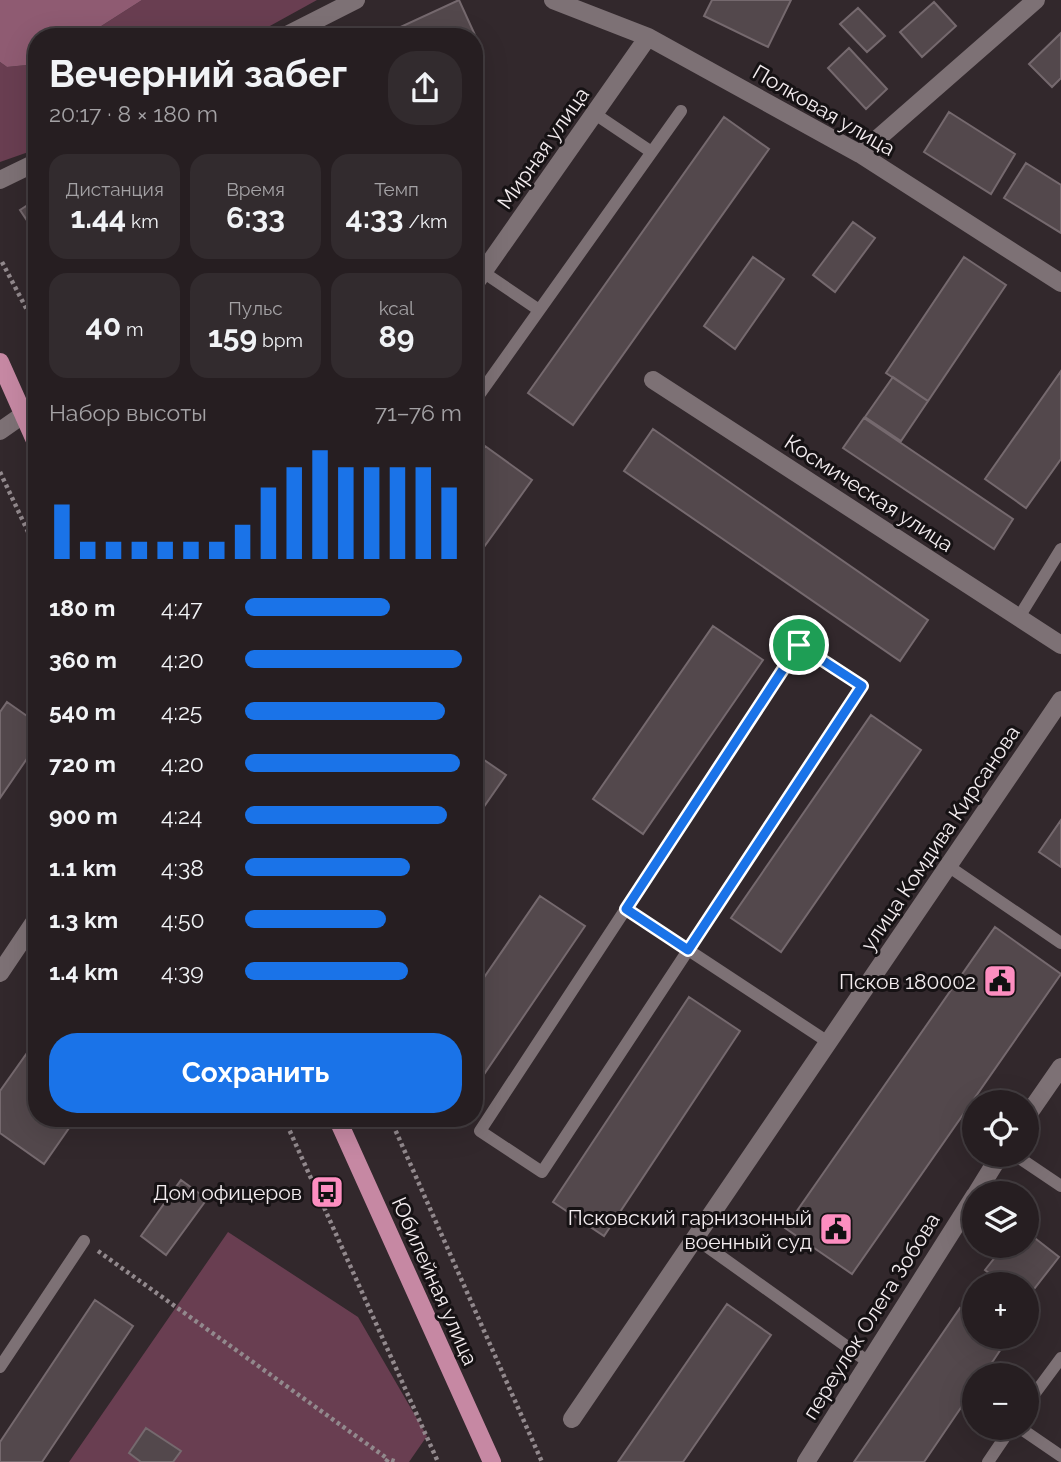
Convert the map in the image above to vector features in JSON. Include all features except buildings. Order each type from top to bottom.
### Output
[{"type":"main road","points":[[0,362],[28,407]]},
{"type":"main road","name":"Юбилейная улица","points":[[341,1127],[492,1462]]},
{"type":"street","points":[[301,28],[356,0]]},
{"type":"street","name":"Полковая улица","points":[[553,0],[648,37],[860,154],[1061,283]]},
{"type":"street","points":[[860,154],[1037,0]]},
{"type":"street","name":"Мирная улица","points":[[483,273],[648,37]]},
{"type":"street","points":[[0,180],[28,166]]},
{"type":"street","name":"Космическая улица","points":[[653,380],[1061,645]]},
{"type":"street","points":[[0,431],[28,411]]},
{"type":"street","name":"улица Комдива Кирсанова","points":[[572,1419],[1061,700]]},
{"type":"street","points":[[0,973],[28,931]]},
{"type":"street","points":[[1039,1099],[1061,1068]]},
{"type":"street","name":"переулок Олега Зобова","points":[[806,1462],[867,1361],[962,1214]]},
{"type":"lane","points":[[483,389],[681,111]]},
{"type":"lane","points":[[595,114],[650,152]]},
{"type":"lane","points":[[483,281],[539,310]]},
{"type":"lane","points":[[1019,617],[1061,549]]},
{"type":"lane","points":[[483,1126],[799,645],[862,686],[542,1172],[480,1131],[483,1127]]},
{"type":"lane","points":[[948,866],[1061,943]]},
{"type":"lane","points":[[626,909],[828,1042]]},
{"type":"lane","points":[[1033,1167],[1061,1186]]},
{"type":"lane","points":[[695,1238],[867,1361]]},
{"type":"lane","points":[[0,1367],[84,1241]]},
{"type":"lane","points":[[1039,1388],[1061,1358]]},
{"type":"lane","points":[[988,1462],[1003,1440]]},
{"type":"lane","points":[[1038,1440],[1061,1456]]},
{"type":"path","points":[[1,261],[28,312]]},
{"type":"path","points":[[0,472],[28,532]]},
{"type":"path","points":[[288,1127],[438,1462]]},
{"type":"path","points":[[394,1127],[542,1462]]},
{"type":"path","points":[[84,1241],[387,1461],[397,1462]]},
{"type":"shaded area","points":[[0,0],[142,0],[98,28],[28,28],[28,65],[7,67],[0,62]]},
{"type":"shaded area","points":[[142,0],[317,0],[266,28],[98,28]]},
{"type":"shaded area","points":[[0,62],[7,67],[28,65],[28,152],[0,162]]},
{"type":"shaded area","points":[[228,1232],[358,1317],[427,1436],[409,1462],[69,1462]]},
{"type":"place","name":"Псков 180002","points":[[1000,981]]},
{"type":"place","name":"Дом офицеров","points":[[327,1192]]},
{"type":"place","name":"Псковский гарнизонный военный суд","points":[[836,1229]]},
{"type":"route","points":[[799,645],[862,686],[688,950],[626,909],[799,645]]}]
